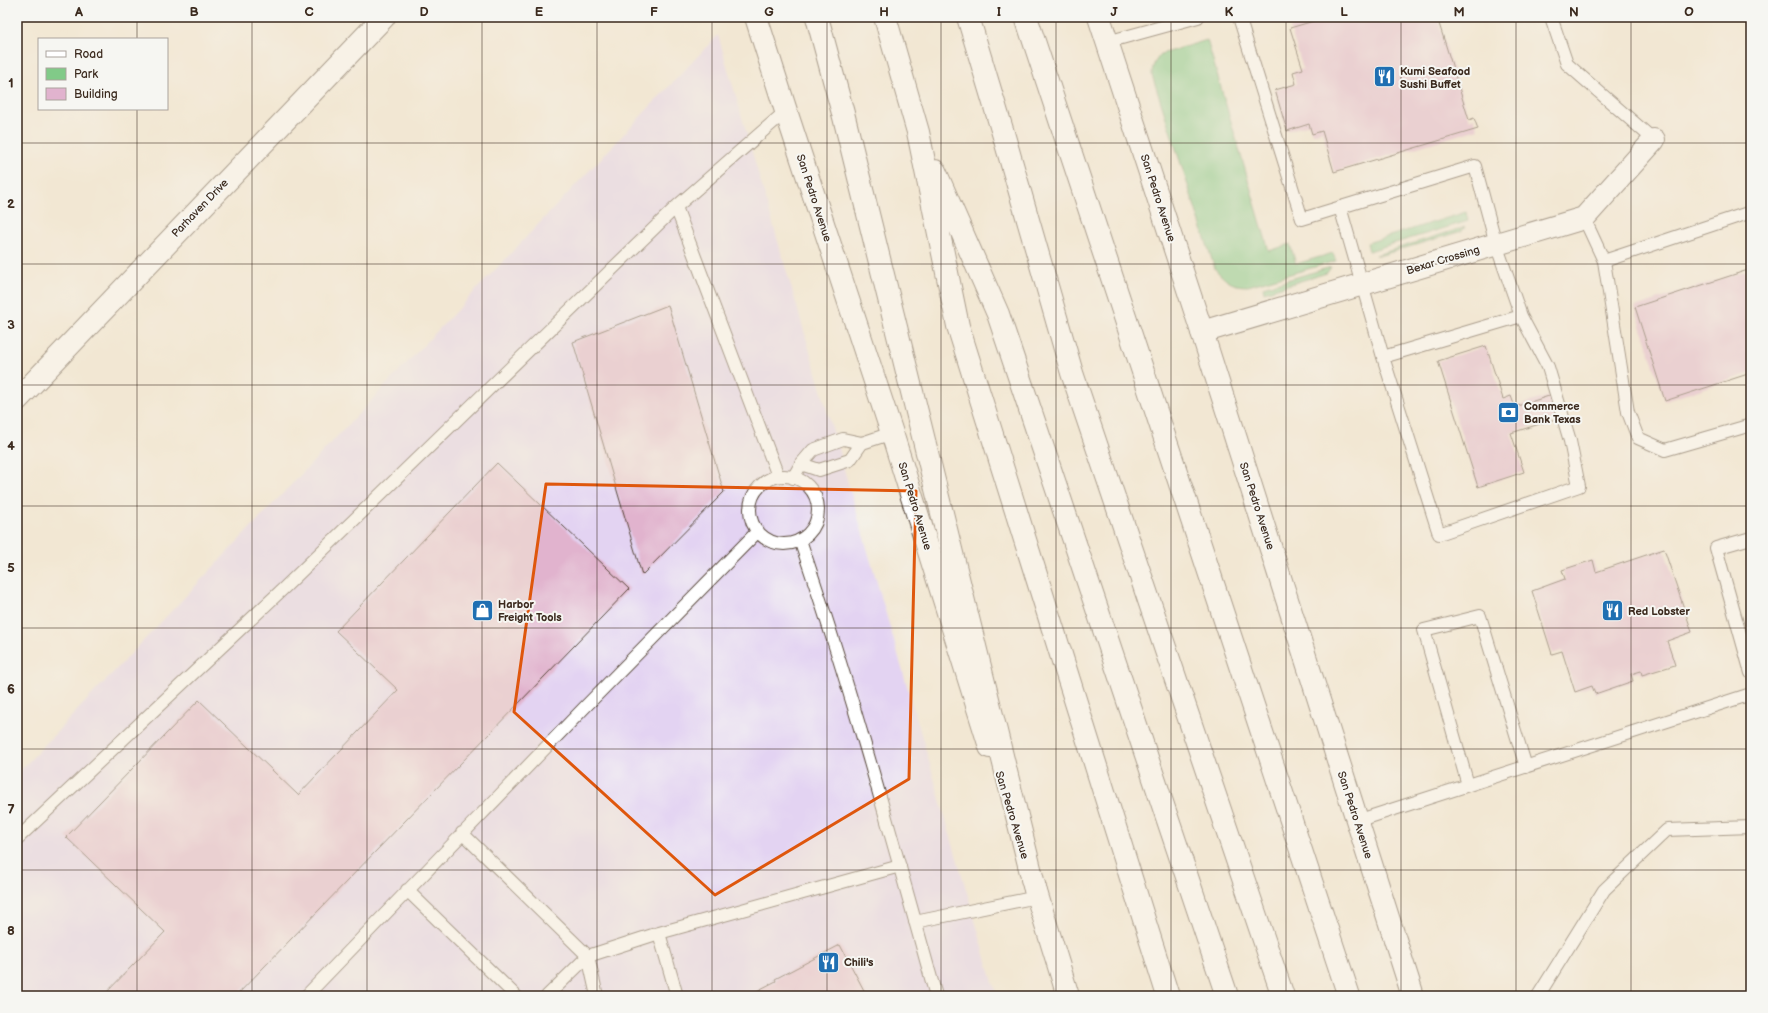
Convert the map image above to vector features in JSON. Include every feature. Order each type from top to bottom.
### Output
[{"type":"main road","name":"Parhaven Drive","points":[[17,400],[384,17]]},
{"type":"main road","name":"San Pedro Avenue","points":[[756,17],[892,433],[1068,996]]},
{"type":"main road","points":[[817,17],[844,117],[1037,897]]},
{"type":"main road","points":[[885,17],[918,132],[958,326],[1168,996]]},
{"type":"main road","points":[[968,17],[1006,140],[1072,373],[1283,996]]},
{"type":"main road","points":[[1026,17],[1348,996]]},
{"type":"main road","name":"San Pedro Avenue","points":[[1099,17],[1202,332],[1413,996]]},
{"type":"main road","points":[[918,132],[998,314],[1227,996]]},
{"type":"main road","points":[[1584,218],[1654,140]]},
{"type":"main road","name":"Bexar Crossing","points":[[1202,332],[1584,218]]},
{"type":"lane","points":[[1107,42],[1198,17]]},
{"type":"lane","points":[[1239,17],[1302,218],[1475,166],[1496,244],[1521,316],[1548,367],[1570,441],[1580,486],[1439,534],[1383,357],[1340,207]]},
{"type":"lane","points":[[1551,17],[1567,64],[1654,140]]},
{"type":"lane","points":[[17,839],[284,588],[676,207],[786,111]]},
{"type":"lane","points":[[676,207],[778,476]]},
{"type":"lane","points":[[1604,261],[1751,212]]},
{"type":"lane","points":[[1584,218],[1604,261],[1628,412],[1638,438],[1664,450],[1751,425]]},
{"type":"lane","points":[[1383,357],[1521,316]]},
{"type":"lane","points":[[793,478],[813,450],[843,439],[862,443],[892,433]]},
{"type":"lane","points":[[802,464],[819,470],[850,460],[862,443]]},
{"type":"lane","points":[[778,476],[793,478],[801,480],[810,487],[816,497],[819,508],[817,520],[812,530],[800,540],[793,543],[781,544],[771,542],[758,531],[751,517],[750,506],[753,496],[768,480],[778,476]]},
{"type":"lane","points":[[306,996],[627,663],[758,531]]},
{"type":"lane","points":[[1751,538],[1716,548],[1751,673]]},
{"type":"lane","points":[[800,540],[830,625],[936,996]]},
{"type":"lane","points":[[1468,785],[1424,630],[1480,616],[1526,767]]},
{"type":"lane","points":[[1357,821],[1751,694]]},
{"type":"lane","points":[[1538,996],[1604,890],[1667,830],[1751,827]]},
{"type":"lane","points":[[462,833],[588,956],[597,996]]},
{"type":"lane","points":[[547,996],[588,956],[659,933],[900,866]]},
{"type":"lane","points":[[407,890],[516,996]]},
{"type":"lane","points":[[915,922],[1037,897]]},
{"type":"lane","points":[[659,933],[677,996]]},
{"type":"highlighted area","points":[[546,484],[916,491],[909,779],[715,895],[514,712]]},
{"type":"shaded area","points":[[718,35],[997,996],[17,996],[17,774]]},
{"type":"green space","points":[[1207,40],[1269,251],[1290,244],[1296,264],[1333,253],[1336,261],[1248,286],[1237,285],[1229,282],[1215,269],[1152,75],[1154,64],[1161,54]]},
{"type":"green space","points":[[1466,212],[1468,221],[1369,251],[1367,243]]},
{"type":"green space","points":[[1465,227],[1462,231],[1382,255],[1376,255]]},
{"type":"green space","points":[[1331,267],[1327,273],[1264,292],[1263,287]]},
{"type":"building","name":"Kumi Seafood Sushi Buffet","points":[[1327,17],[1437,17],[1469,120],[1474,118],[1478,129],[1334,172],[1322,131],[1312,134],[1309,124],[1287,131],[1275,90],[1296,84],[1293,72],[1303,69],[1290,28]]},
{"type":"building","points":[[1751,269],[1751,353],[1748,354],[1751,364],[1751,373],[1665,401],[1635,307]]},
{"type":"building","points":[[668,305],[724,492],[642,575],[573,342]]},
{"type":"building","name":"Commerce Bank Texas","points":[[1486,346],[1503,399],[1511,396],[1515,407],[1555,394],[1562,417],[1511,433],[1524,472],[1478,487],[1438,361]]},
{"type":"building","points":[[497,463],[629,589],[236,996],[103,996],[165,932],[66,837],[199,700],[298,795],[398,690],[336,631]]},
{"type":"building","name":"Red Lobster","points":[[1664,549],[1692,632],[1667,641],[1675,665],[1642,675],[1641,671],[1631,674],[1633,681],[1595,694],[1592,686],[1575,692],[1562,651],[1552,654],[1532,591],[1565,579],[1562,570],[1593,560],[1596,572]]},
{"type":"building","name":"Chili's","points":[[840,945],[867,996],[752,996],[751,994],[776,981],[775,979]]},
{"type":"place","name":"Kumi Seafood Sushi Buffet","points":[[1385,77]]},
{"type":"place","name":"Commerce Bank Texas","points":[[1508,412]]},
{"type":"place","name":"Harbor Freight Tools","points":[[482,610]]},
{"type":"place","name":"Red Lobster","points":[[1612,611]]},
{"type":"place","name":"Chili's","points":[[828,962]]}]
